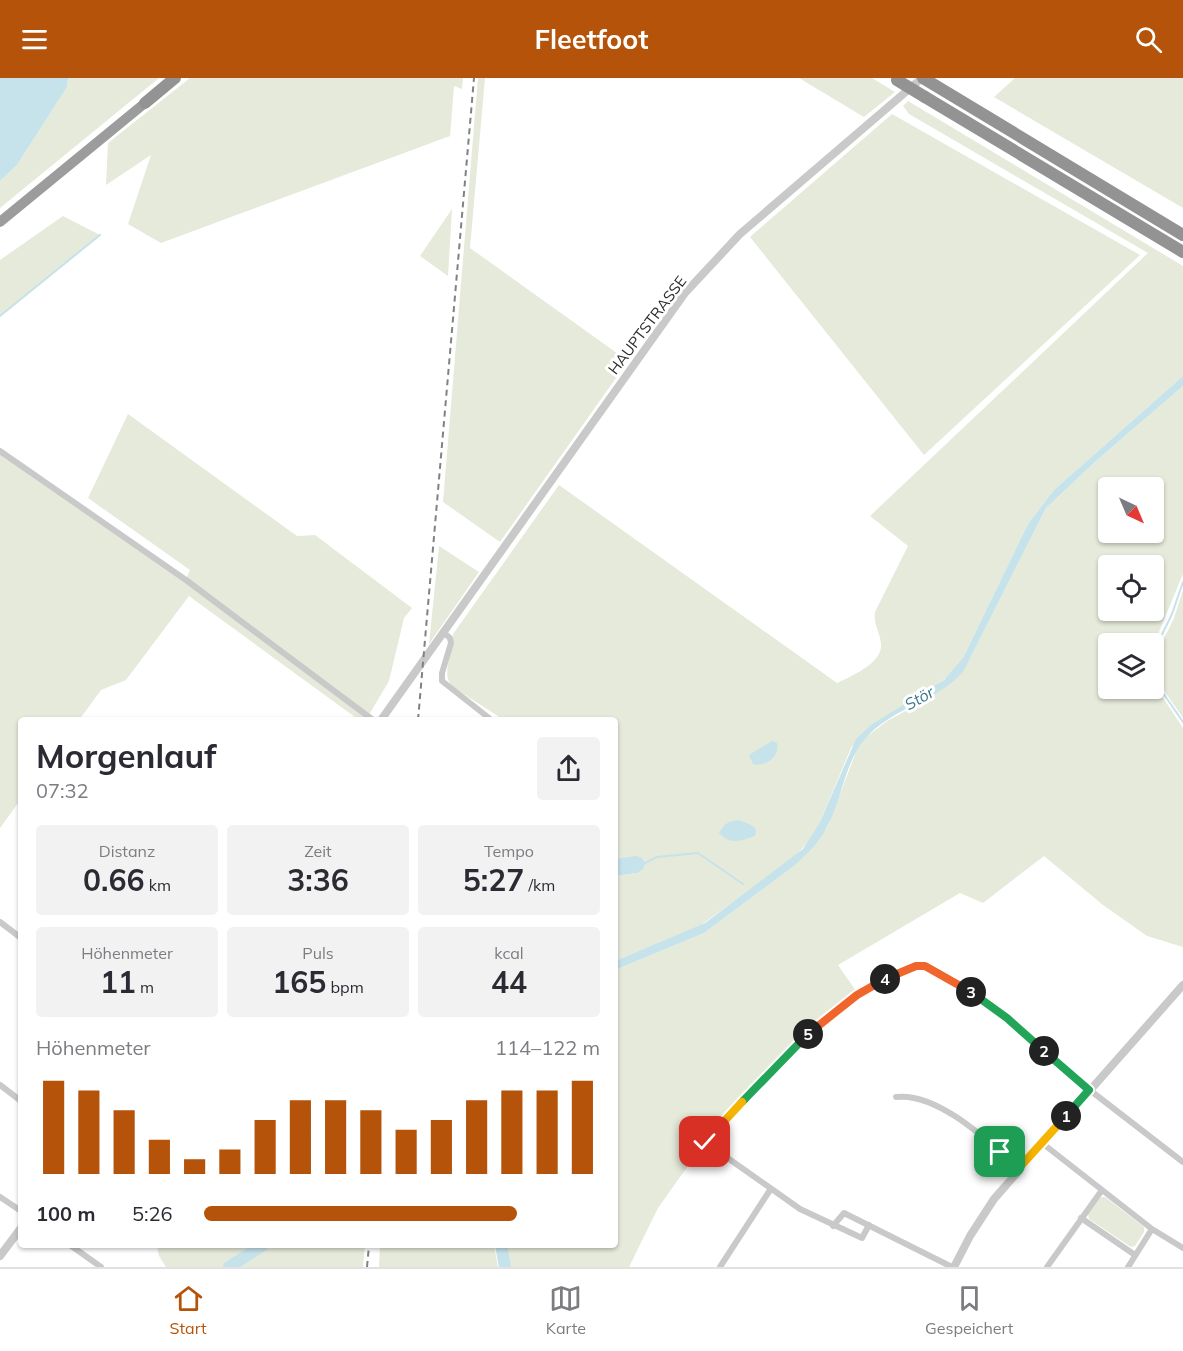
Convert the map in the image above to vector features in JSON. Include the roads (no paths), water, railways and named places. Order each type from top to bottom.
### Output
[{"type":"highway","points":[[0,222],[175,78]]},
{"type":"highway","points":[[922,78],[1183,235]]},
{"type":"highway","points":[[895,79],[1183,252]]},
{"type":"street","name":"HAUPTSTRASSE","points":[[383,717],[669,315],[701,275],[740,234],[922,78]]},
{"type":"street","points":[[0,451],[186,579],[369,717]]},
{"type":"street","points":[[443,632],[450,638],[451,644],[442,673],[442,681],[488,717]]},
{"type":"street","points":[[0,922],[18,935]]},
{"type":"street","points":[[869,1225],[862,1238],[833,1226],[770,1190],[705,1142],[794,1047],[831,1014],[880,981],[916,966],[925,966],[976,995],[1007,1018],[1089,1090],[1183,1162]]},
{"type":"street","points":[[833,1226],[844,1214],[953,1267],[994,1198],[1183,984]]},
{"type":"street","points":[[0,1085],[18,1099]]},
{"type":"street","points":[[896,1097],[909,1095],[943,1109],[967,1125],[1019,1168]]},
{"type":"street","points":[[1042,1143],[1152,1229],[1183,1248]]},
{"type":"street","points":[[720,1267],[770,1190]]},
{"type":"street","points":[[1047,1267],[1102,1190]]},
{"type":"street","points":[[0,1197],[18,1209]]},
{"type":"street","points":[[1081,1218],[1135,1255]]},
{"type":"street","points":[[1128,1267],[1152,1229]]},
{"type":"street","points":[[0,1256],[18,1232]]},
{"type":"street","points":[[74,1248],[101,1267]]},
{"type":"water","points":[[0,78],[68,78],[67,87],[17,165],[0,181]]},
{"type":"water","points":[[1183,376],[1183,386],[1097,460],[1046,508],[963,672],[940,691],[887,720],[865,739],[852,760],[827,827],[808,853],[704,933],[618,969],[618,960],[705,923],[803,849],[820,822],[856,739],[872,724],[944,680],[963,658],[1028,524],[1054,490]]},
{"type":"water","points":[[772,741],[777,743],[774,757],[763,764],[753,764],[749,755]]},
{"type":"water","points":[[739,820],[753,826],[756,830],[755,836],[732,841],[719,833],[727,823]]},
{"type":"water","points":[[636,856],[642,858],[645,863],[643,869],[637,873],[618,876],[618,859]]},
{"type":"waterway","points":[[0,316],[100,235]]},
{"type":"waterway","points":[[1163,633],[1183,582]]},
{"type":"waterway","points":[[1164,694],[1183,722]]},
{"type":"waterway","points":[[645,863],[657,857],[698,853],[743,884]]},
{"type":"waterway","name":"Stör","points":[[229,1267],[258,1248]]},
{"type":"waterway","points":[[502,1248],[505,1267]]},
{"type":"railway","points":[[418,717],[474,78]]},
{"type":"railway","points":[[367,1267],[369,1248]]}]
